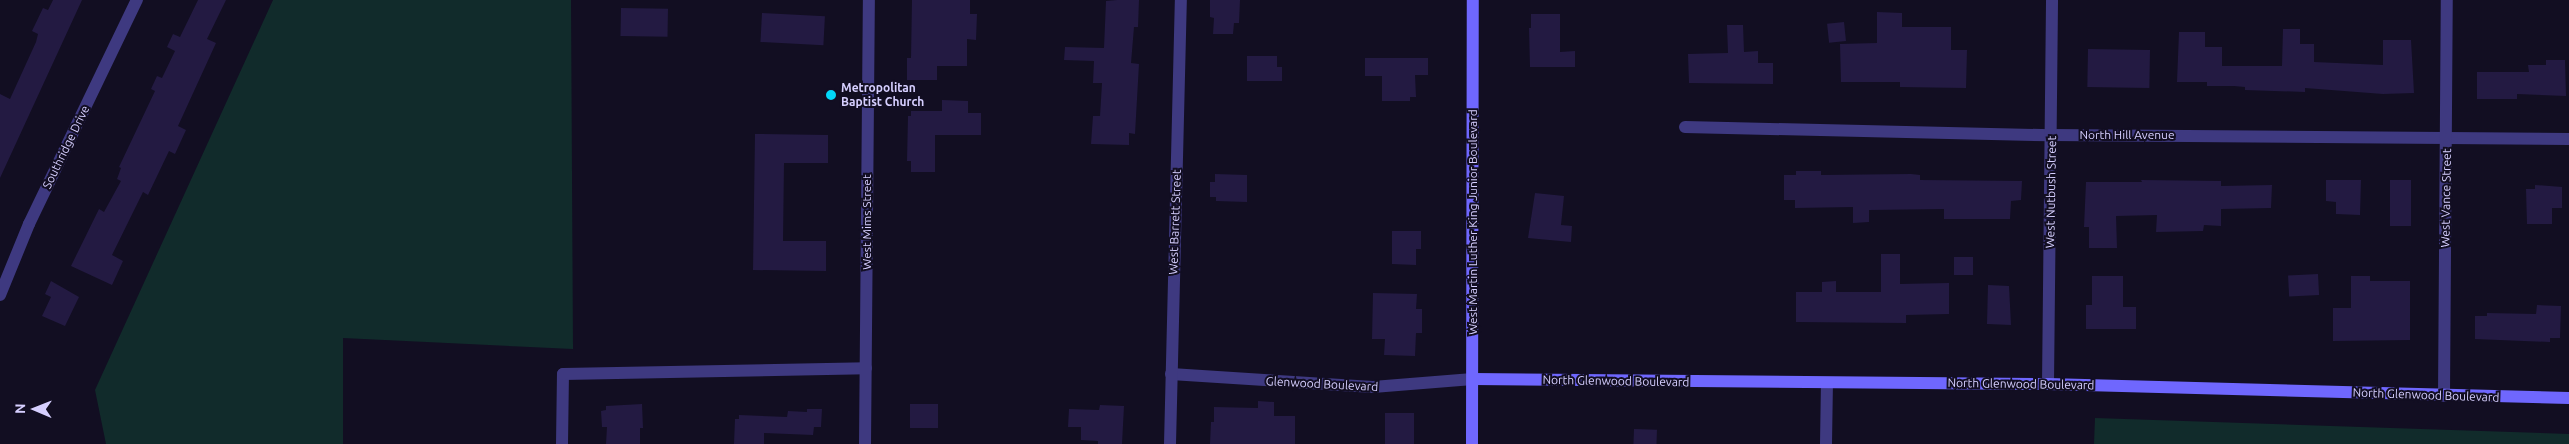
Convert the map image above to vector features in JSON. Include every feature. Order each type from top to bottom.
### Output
[{"type":"street","name":"Southridge Drive","points":[[0,295],[29,224],[137,0]]},
{"type":"street","name":"West Mims Street","points":[[865,444],[869,0]]},
{"type":"street","name":"West Barrett Street","points":[[1170,444],[1181,0]]},
{"type":"street","name":"West Martin Luther King Junior Boulevard","points":[[1472,444],[1473,0]]},
{"type":"street","name":"West Nutbush Street","points":[[2048,384],[2052,0]]},
{"type":"street","name":"West Vance Street","points":[[2444,396],[2447,0]]},
{"type":"street","name":"North Hill Avenue","points":[[1686,127],[2051,135],[2447,136],[2569,139]]},
{"type":"street","points":[[562,444],[563,374],[866,368]]},
{"type":"street","name":"Glenwood Boulevard","points":[[1171,374],[1317,385],[1373,387],[1472,379]]},
{"type":"street","name":"North Glenwood Boulevard","points":[[1472,379],[2048,384],[2569,398]]},
{"type":"street","points":[[1826,444],[1827,383]]},
{"type":"green space","points":[[273,0],[571,0],[573,349],[343,338],[343,444],[106,444],[95,390]]},
{"type":"green space","points":[[2095,418],[2569,434],[2569,444],[2094,444]]},
{"type":"building","points":[[53,0],[82,0],[0,178],[0,94],[10,99],[36,42],[38,34],[32,31],[43,8],[48,10]]},
{"type":"building","points":[[198,0],[226,0],[207,39],[216,43],[178,126],[186,130],[175,154],[169,151],[148,195],[143,192],[112,255],[123,261],[112,285],[71,266],[99,209],[104,212],[121,181],[117,179],[121,168],[119,167],[155,91],[151,89],[157,76],[162,78],[175,51],[167,47],[173,34],[180,37]]},
{"type":"building","points":[[912,0],[970,0],[970,14],[977,14],[976,40],[967,39],[967,66],[937,66],[937,80],[907,80],[907,58],[911,58]]},
{"type":"building","points":[[1139,0],[1138,27],[1134,27],[1131,63],[1139,64],[1135,134],[1129,133],[1129,145],[1091,144],[1093,116],[1100,116],[1102,83],[1093,83],[1094,61],[1064,60],[1065,47],[1104,48],[1106,1]]},
{"type":"building","points":[[1210,0],[1240,0],[1239,23],[1234,23],[1233,34],[1213,34],[1214,18],[1210,17]]},
{"type":"building","points":[[621,8],[668,9],[668,37],[621,36]]},
{"type":"building","points":[[1877,12],[1902,13],[1902,27],[1951,27],[1951,50],[1967,50],[1966,88],[1900,87],[1900,82],[1841,82],[1840,44],[1877,43]]},
{"type":"building","points":[[762,13],[825,16],[823,45],[760,42]]},
{"type":"building","points":[[1531,14],[1560,14],[1560,52],[1575,51],[1575,67],[1530,67],[1529,28],[1531,28]]},
{"type":"building","points":[[1844,22],[1846,41],[1829,43],[1827,24]]},
{"type":"building","points":[[1727,25],[1743,25],[1744,52],[1758,51],[1758,63],[1773,63],[1773,84],[1689,83],[1688,54],[1728,53]]},
{"type":"building","points":[[2283,29],[2300,29],[2300,44],[2314,44],[2314,62],[2383,65],[2383,40],[2411,40],[2414,93],[2383,94],[2305,88],[2305,92],[2245,90],[2245,87],[2207,86],[2207,82],[2177,82],[2179,32],[2205,32],[2205,47],[2222,47],[2222,66],[2282,66]]},
{"type":"building","points":[[2088,49],[2150,50],[2149,88],[2087,87]]},
{"type":"building","points":[[1247,56],[1277,56],[1277,67],[1282,67],[1282,81],[1247,81]]},
{"type":"building","points":[[1365,58],[1428,58],[1428,75],[1415,75],[1416,97],[1410,97],[1410,101],[1382,101],[1382,76],[1365,76]]},
{"type":"building","points":[[2546,60],[2565,60],[2566,96],[2517,94],[2517,99],[2477,99],[2477,72],[2529,72],[2528,65],[2546,65]]},
{"type":"building","points":[[942,100],[968,101],[968,113],[981,113],[981,135],[935,135],[935,172],[911,172],[911,161],[907,161],[908,116],[911,116],[911,111],[942,111]]},
{"type":"building","points":[[755,134],[828,135],[828,163],[784,163],[783,241],[826,241],[826,271],[753,270]]},
{"type":"building","points":[[1796,171],[1821,171],[1821,175],[1911,174],[1920,175],[1920,180],[2022,181],[2021,200],[2011,201],[2010,219],[1944,219],[1944,209],[1869,210],[1869,222],[1853,223],[1853,207],[1795,208],[1795,200],[1784,200],[1784,175],[1796,175]]},
{"type":"building","points":[[1215,174],[1247,175],[1247,202],[1216,201],[1216,197],[1210,197],[1210,182],[1215,182]]},
{"type":"building","points":[[2141,180],[2221,181],[2221,186],[2272,185],[2271,208],[2221,209],[2221,226],[2204,225],[2203,231],[2156,232],[2157,215],[2116,216],[2117,248],[2089,248],[2089,227],[2084,227],[2086,182],[2142,182]]},
{"type":"building","points":[[2326,180],[2361,180],[2360,215],[2336,214],[2336,202],[2326,201]]},
{"type":"building","points":[[2390,180],[2411,180],[2411,226],[2390,226]]},
{"type":"building","points":[[2535,185],[2562,187],[2562,208],[2552,208],[2552,224],[2527,224],[2526,189],[2535,189]]},
{"type":"building","points":[[1535,193],[1564,196],[1561,225],[1572,226],[1571,242],[1528,238]]},
{"type":"building","points":[[1392,231],[1421,231],[1421,249],[1416,249],[1416,265],[1392,264]]},
{"type":"building","points":[[1881,254],[1900,254],[1900,284],[1949,283],[1949,314],[1906,315],[1906,323],[1796,322],[1796,292],[1822,292],[1822,282],[1836,281],[1836,292],[1881,292]]},
{"type":"building","points":[[1954,257],[1973,257],[1973,275],[1954,275]]},
{"type":"building","points":[[2318,274],[2319,295],[2289,297],[2288,276]]},
{"type":"building","points":[[2092,276],[2123,276],[2123,307],[2136,307],[2136,329],[2086,329],[2086,305],[2092,305]]},
{"type":"building","points":[[2351,276],[2370,276],[2370,281],[2410,281],[2410,340],[2333,341],[2333,308],[2351,308]]},
{"type":"building","points":[[51,281],[79,297],[65,326],[42,316],[51,297],[45,294]]},
{"type":"building","points":[[1988,285],[2009,286],[2011,325],[1987,324]]},
{"type":"building","points":[[1373,293],[1417,294],[1416,309],[1422,309],[1422,333],[1416,333],[1415,356],[1384,355],[1385,339],[1372,339]]},
{"type":"building","points":[[2537,305],[2561,306],[2560,338],[2550,338],[2550,342],[2475,339],[2475,316],[2487,316],[2487,313],[2536,314]]},
{"type":"building","points":[[1258,401],[1274,402],[1274,416],[1295,416],[1295,444],[1210,444],[1211,422],[1214,422],[1214,407],[1258,408]]},
{"type":"building","points":[[642,404],[643,428],[640,428],[640,444],[606,444],[607,427],[602,427],[601,411],[606,410],[606,406]]},
{"type":"building","points":[[910,404],[938,404],[938,428],[910,428]]},
{"type":"building","points":[[1100,405],[1124,406],[1122,444],[1098,444],[1098,441],[1081,440],[1081,427],[1068,427],[1069,409],[1099,410]]},
{"type":"building","points":[[807,409],[822,409],[821,427],[814,427],[813,435],[764,433],[764,444],[734,444],[735,419],[739,419],[739,415],[787,417],[788,411],[807,412]]},
{"type":"building","points":[[1385,413],[1414,413],[1414,444],[1385,444]]},
{"type":"building","points":[[1634,429],[1657,430],[1656,444],[1633,444]]},
{"type":"place","name":"Metropolitan Baptist Church","points":[[831,95]]}]
